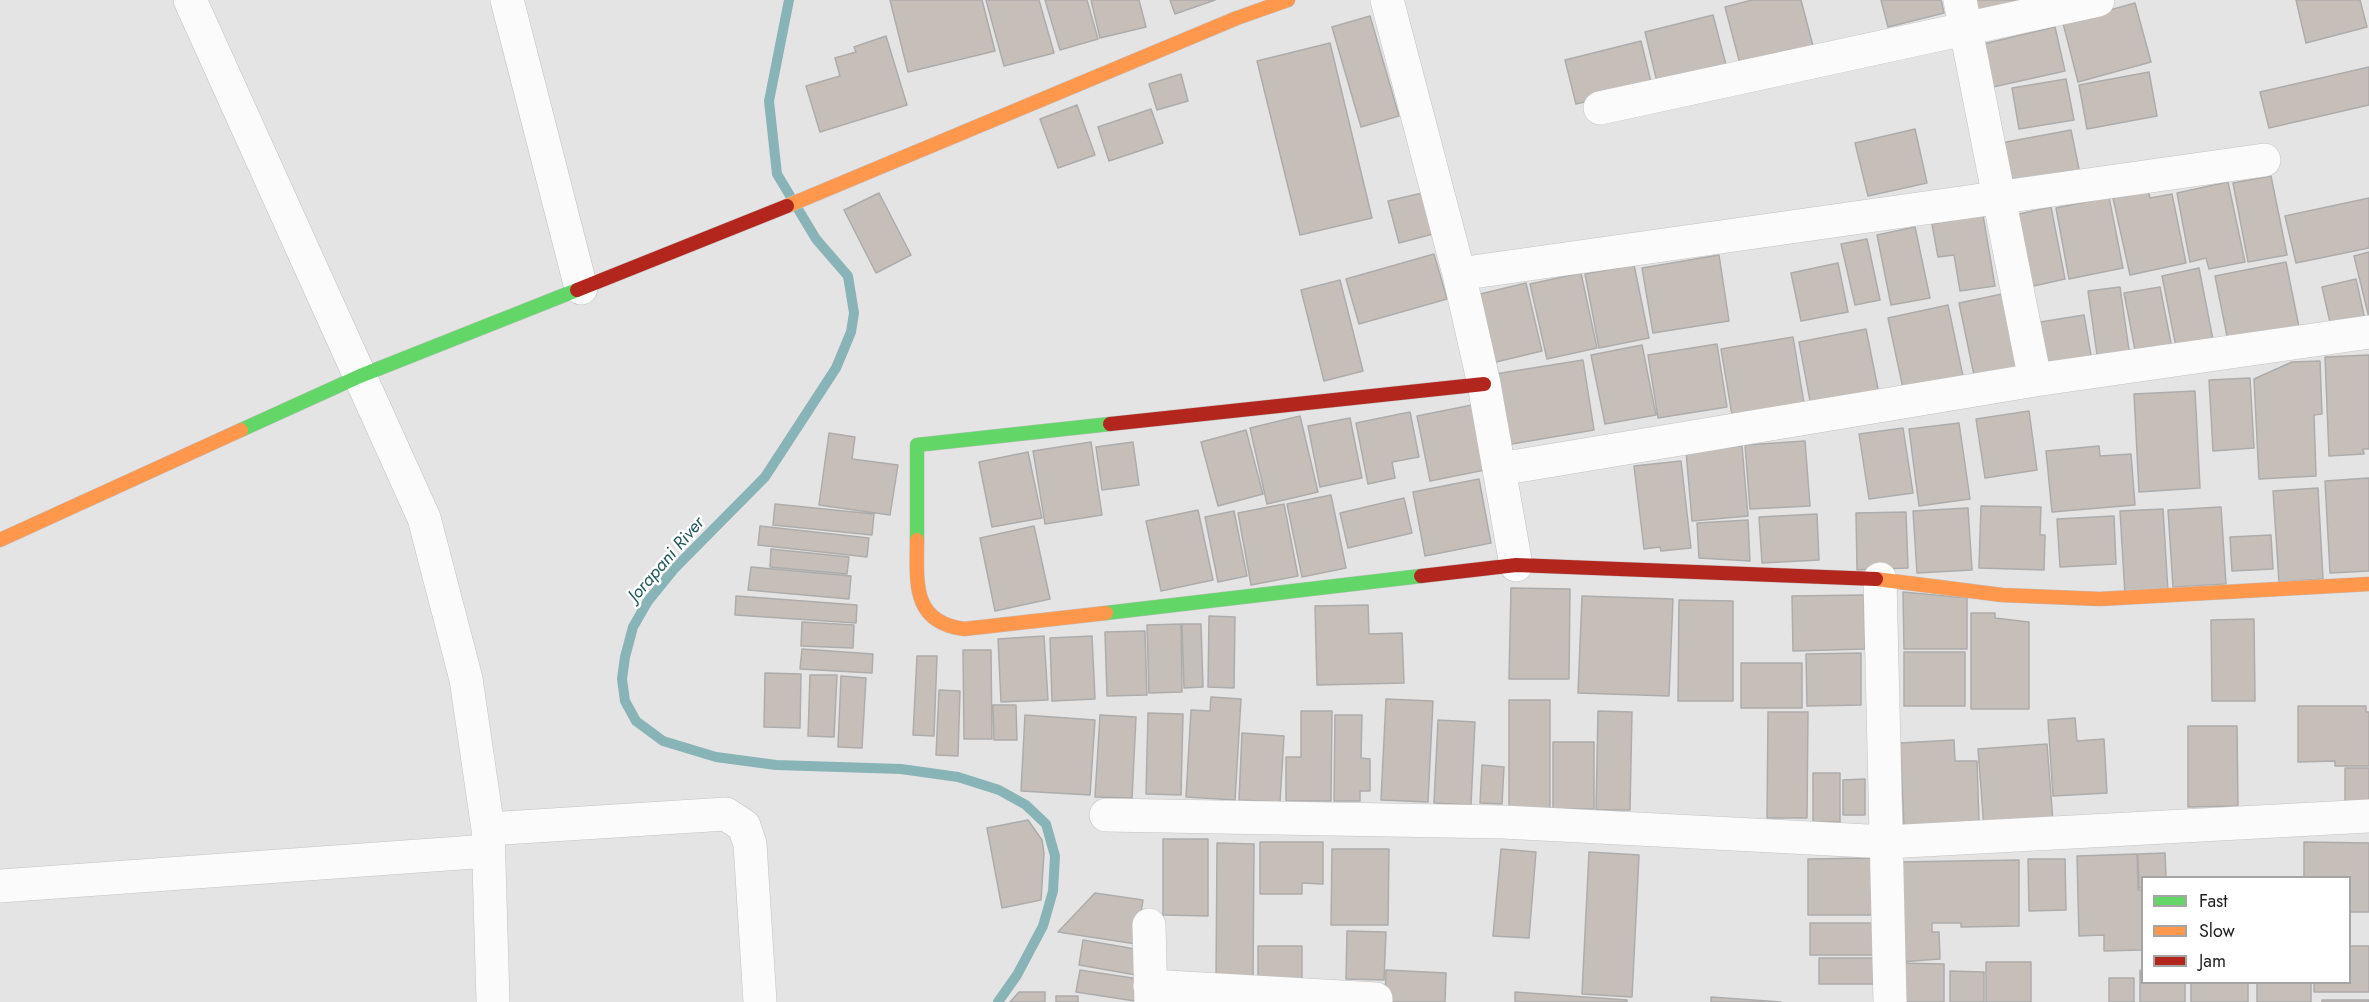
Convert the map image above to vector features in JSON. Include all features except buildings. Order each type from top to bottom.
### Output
[{"type":"street","points":[[190,0],[424,518],[466,679],[488,840],[493,1002]]},
{"type":"street","points":[[507,0],[581,288]]},
{"type":"street","points":[[0,540],[360,376],[855,178],[1233,9],[1288,0]]},
{"type":"street","points":[[1387,0],[1459,274],[1484,384],[1516,565]]},
{"type":"street","points":[[1600,108],[1962,15],[2098,0]]},
{"type":"street","points":[[1962,15],[2035,380]]},
{"type":"street","points":[[1459,274],[2264,160]]},
{"type":"street","points":[[1500,469],[2035,380],[2369,332]]},
{"type":"street","points":[[1484,384],[917,445],[917,582],[920,601],[937,622],[950,628],[964,629],[1516,565],[1880,579],[2002,595],[2100,599],[2369,584]]},
{"type":"street","points":[[1880,579],[1890,1002]]},
{"type":"street","points":[[0,886],[488,840],[726,814],[744,826],[750,844],[760,1002]]},
{"type":"street","points":[[1106,815],[1503,822],[1887,842],[2369,816]]},
{"type":"street","points":[[1149,925],[1151,994],[1376,999]]},
{"type":"waterway","name":"Jorapani River","points":[[789,0],[769,101],[777,174],[816,239],[848,276],[854,313],[851,332],[836,368],[765,477],[674,569],[648,601],[633,627],[625,657],[622,679],[625,701],[636,721],[663,741],[716,757],[776,765],[901,769],[958,777],[999,790],[1026,805],[1046,824],[1055,856],[1053,891],[1043,926],[1017,975],[998,1002]]},
{"type":"traffic: fast","points":[[241,430],[360,376],[577,290]]},
{"type":"traffic: fast","points":[[917,540],[917,445],[1110,424]]},
{"type":"traffic: fast","points":[[1106,613],[1421,576]]},
{"type":"traffic: slow","points":[[787,206],[1237,18],[1288,0]]},
{"type":"traffic: slow","points":[[0,540],[241,430]]},
{"type":"traffic: slow","points":[[917,540],[917,571],[921,598],[926,609],[934,618],[947,625],[964,629],[1106,613]]},
{"type":"traffic: slow","points":[[1876,579],[2002,595],[2100,599],[2369,584]]},
{"type":"traffic: jam","points":[[577,290],[787,206]]},
{"type":"traffic: jam","points":[[1110,424],[1484,384]]},
{"type":"traffic: jam","points":[[1421,576],[1516,565],[1876,579]]}]
